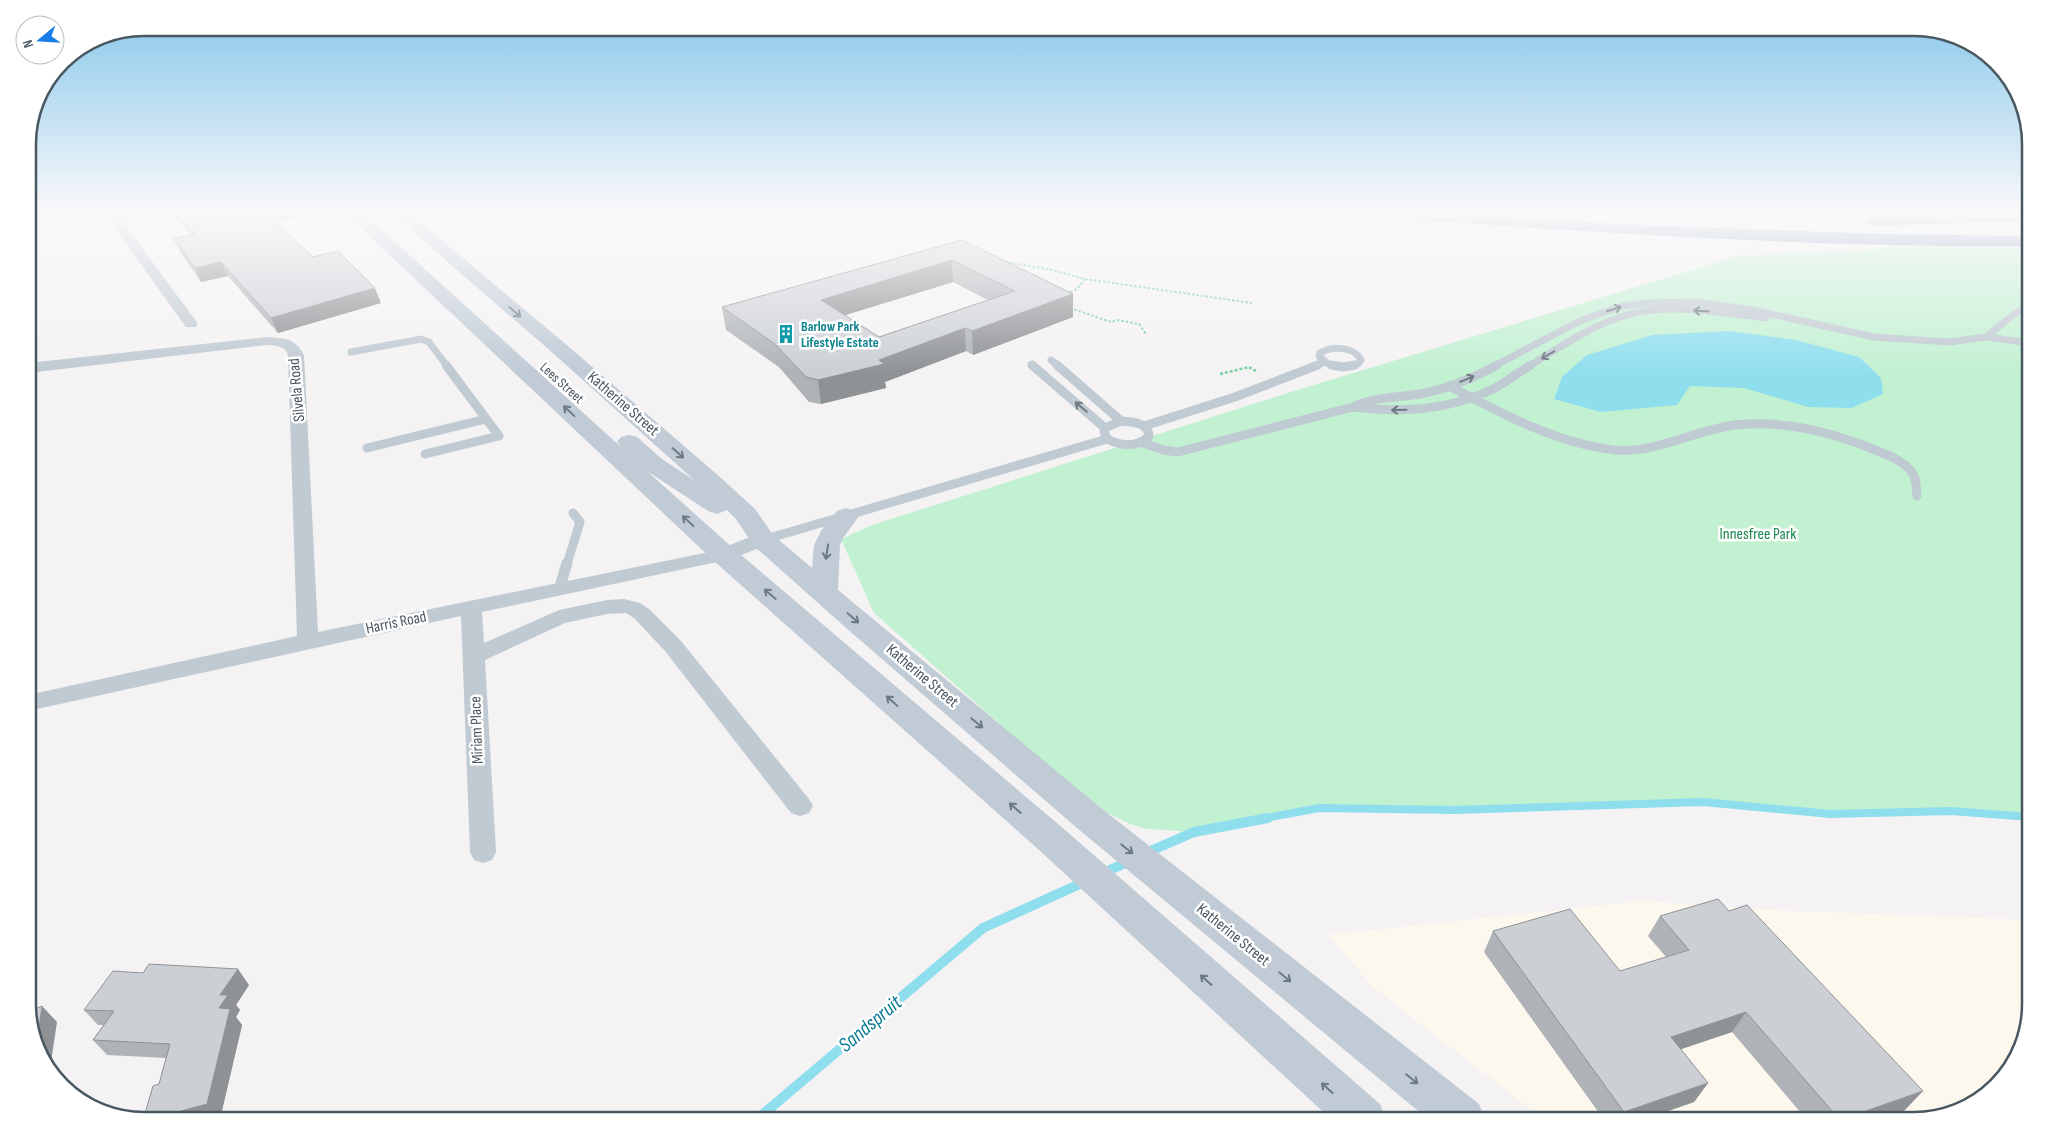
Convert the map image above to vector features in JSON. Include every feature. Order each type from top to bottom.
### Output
[{"type":"main road","points":[[410,266],[724,554],[1052,840],[1355,1112]]},
{"type":"main road","name":"Lees Street","points":[[432,266],[653,464],[719,507],[763,540]]},
{"type":"main road","name":"Katherine Street","points":[[461,266],[561,350],[711,482],[746,514],[763,540],[824,593],[1089,818],[1453,1112]]},
{"type":"main road","points":[[824,593],[827,545],[830,537],[846,516]]},
{"type":"street","points":[[150,266],[191,324]]},
{"type":"street","name":"Silvela Road","points":[[36,367],[267,341],[286,343],[292,347],[296,355],[300,397],[308,641]]},
{"type":"street","name":"Harris Road","points":[[36,700],[724,554],[763,540]]},
{"type":"street","points":[[474,656],[559,617],[607,607],[624,606],[633,608],[642,614],[673,646],[800,806]]},
{"type":"street","name":"Miriam Place","points":[[471,607],[483,852]]},
{"type":"lane","points":[[1141,442],[1163,450],[1178,452],[1353,406],[1368,400],[1425,393],[1449,386],[1489,369],[1582,320],[1623,306],[1673,301],[1696,302],[1753,310],[1874,337],[1949,342],[1986,337],[2022,342]]},
{"type":"lane","points":[[1986,337],[2010,316],[2022,309]]},
{"type":"lane","points":[[1353,406],[1378,411],[1412,410],[1470,397],[1493,389],[1567,344],[1606,323],[1628,314],[1654,310],[1679,310],[1801,322]]},
{"type":"lane","points":[[351,352],[421,339],[429,342],[499,436],[425,454]]},
{"type":"lane","points":[[1144,426],[1231,400],[1278,383],[1324,362],[1343,367],[1356,365],[1361,360],[1352,351],[1332,348],[1320,353],[1320,359],[1324,362]]},
{"type":"lane","points":[[1051,360],[1122,421]]},
{"type":"lane","points":[[1032,365],[1105,428],[1104,431],[1107,439]]},
{"type":"lane","points":[[1449,386],[1544,431],[1575,442],[1616,450],[1642,450],[1718,429],[1754,425],[1792,427],[1827,432],[1880,452],[1901,464],[1916,479],[1917,496]]},
{"type":"lane","points":[[367,448],[486,419]]},
{"type":"lane","points":[[763,540],[1107,439],[1127,445],[1141,442],[1149,436],[1149,432],[1144,426],[1136,423],[1122,421],[1105,428]]},
{"type":"lane","points":[[559,590],[580,522],[573,513]]},
{"type":"path","points":[[1025,266],[1052,270],[1084,279],[1252,303]]},
{"type":"path","points":[[1063,295],[1077,289],[1084,279]]},
{"type":"path","points":[[1064,304],[1068,308],[1111,322],[1117,320],[1139,324],[1146,334]]},
{"type":"shaded area","points":[[1642,901],[1764,910],[2022,920],[2021,1018],[2014,1045],[2007,1058],[2000,1070],[1980,1090],[1955,1104],[1928,1111],[1535,1112],[1373,987],[1329,935]]},
{"type":"green space","name":"Innesfree Park","points":[[1707,266],[2022,266],[2022,816],[1951,811],[1830,814],[1703,802],[1454,810],[1320,808],[1194,832],[1147,829],[1130,824],[1093,806],[874,613],[841,539],[872,525],[1291,392]]},
{"type":"water","points":[[1729,331],[1796,340],[1859,357],[1881,378],[1883,394],[1852,408],[1808,407],[1744,388],[1690,386],[1677,405],[1601,412],[1554,399],[1562,377],[1587,355],[1652,335]]},
{"type":"building","points":[[224,266],[353,266],[375,288],[271,318]]},
{"type":"building","points":[[870,266],[934,266],[821,300],[879,337],[1015,291],[963,266],[1015,266],[1073,294],[972,331],[965,328],[879,360],[884,364],[818,380],[806,377],[775,344],[722,307]]},
{"type":"building","points":[[1718,899],[1729,911],[1747,905],[1923,1091],[1863,1112],[1833,1112],[1746,1012],[1671,1037],[1708,1083],[1624,1112],[1493,931],[1570,909],[1620,971],[1689,950],[1660,916]]},
{"type":"building","points":[[149,964],[238,969],[220,995],[228,995],[219,1008],[230,1009],[207,1104],[178,1112],[145,1112],[153,1086],[159,1084],[170,1044],[93,1040],[114,1011],[84,1010],[113,971],[143,973]]},
{"type":"building","points":[[42,1006],[39,1028],[38,1025],[36,1009]]},
{"type":"waterway","points":[[1261,819],[1319,808],[1454,810],[1703,802],[1830,814],[1951,811],[2022,816]]},
{"type":"waterway","points":[[1146,853],[1194,832],[1268,818]]},
{"type":"waterway","points":[[1103,873],[1130,861]]},
{"type":"waterway","name":"Sandspruit","points":[[765,1112],[983,928],[1084,882]]},
{"type":"place","name":"Barlow Park Lifestyle Estate","points":[[786,334]]}]
